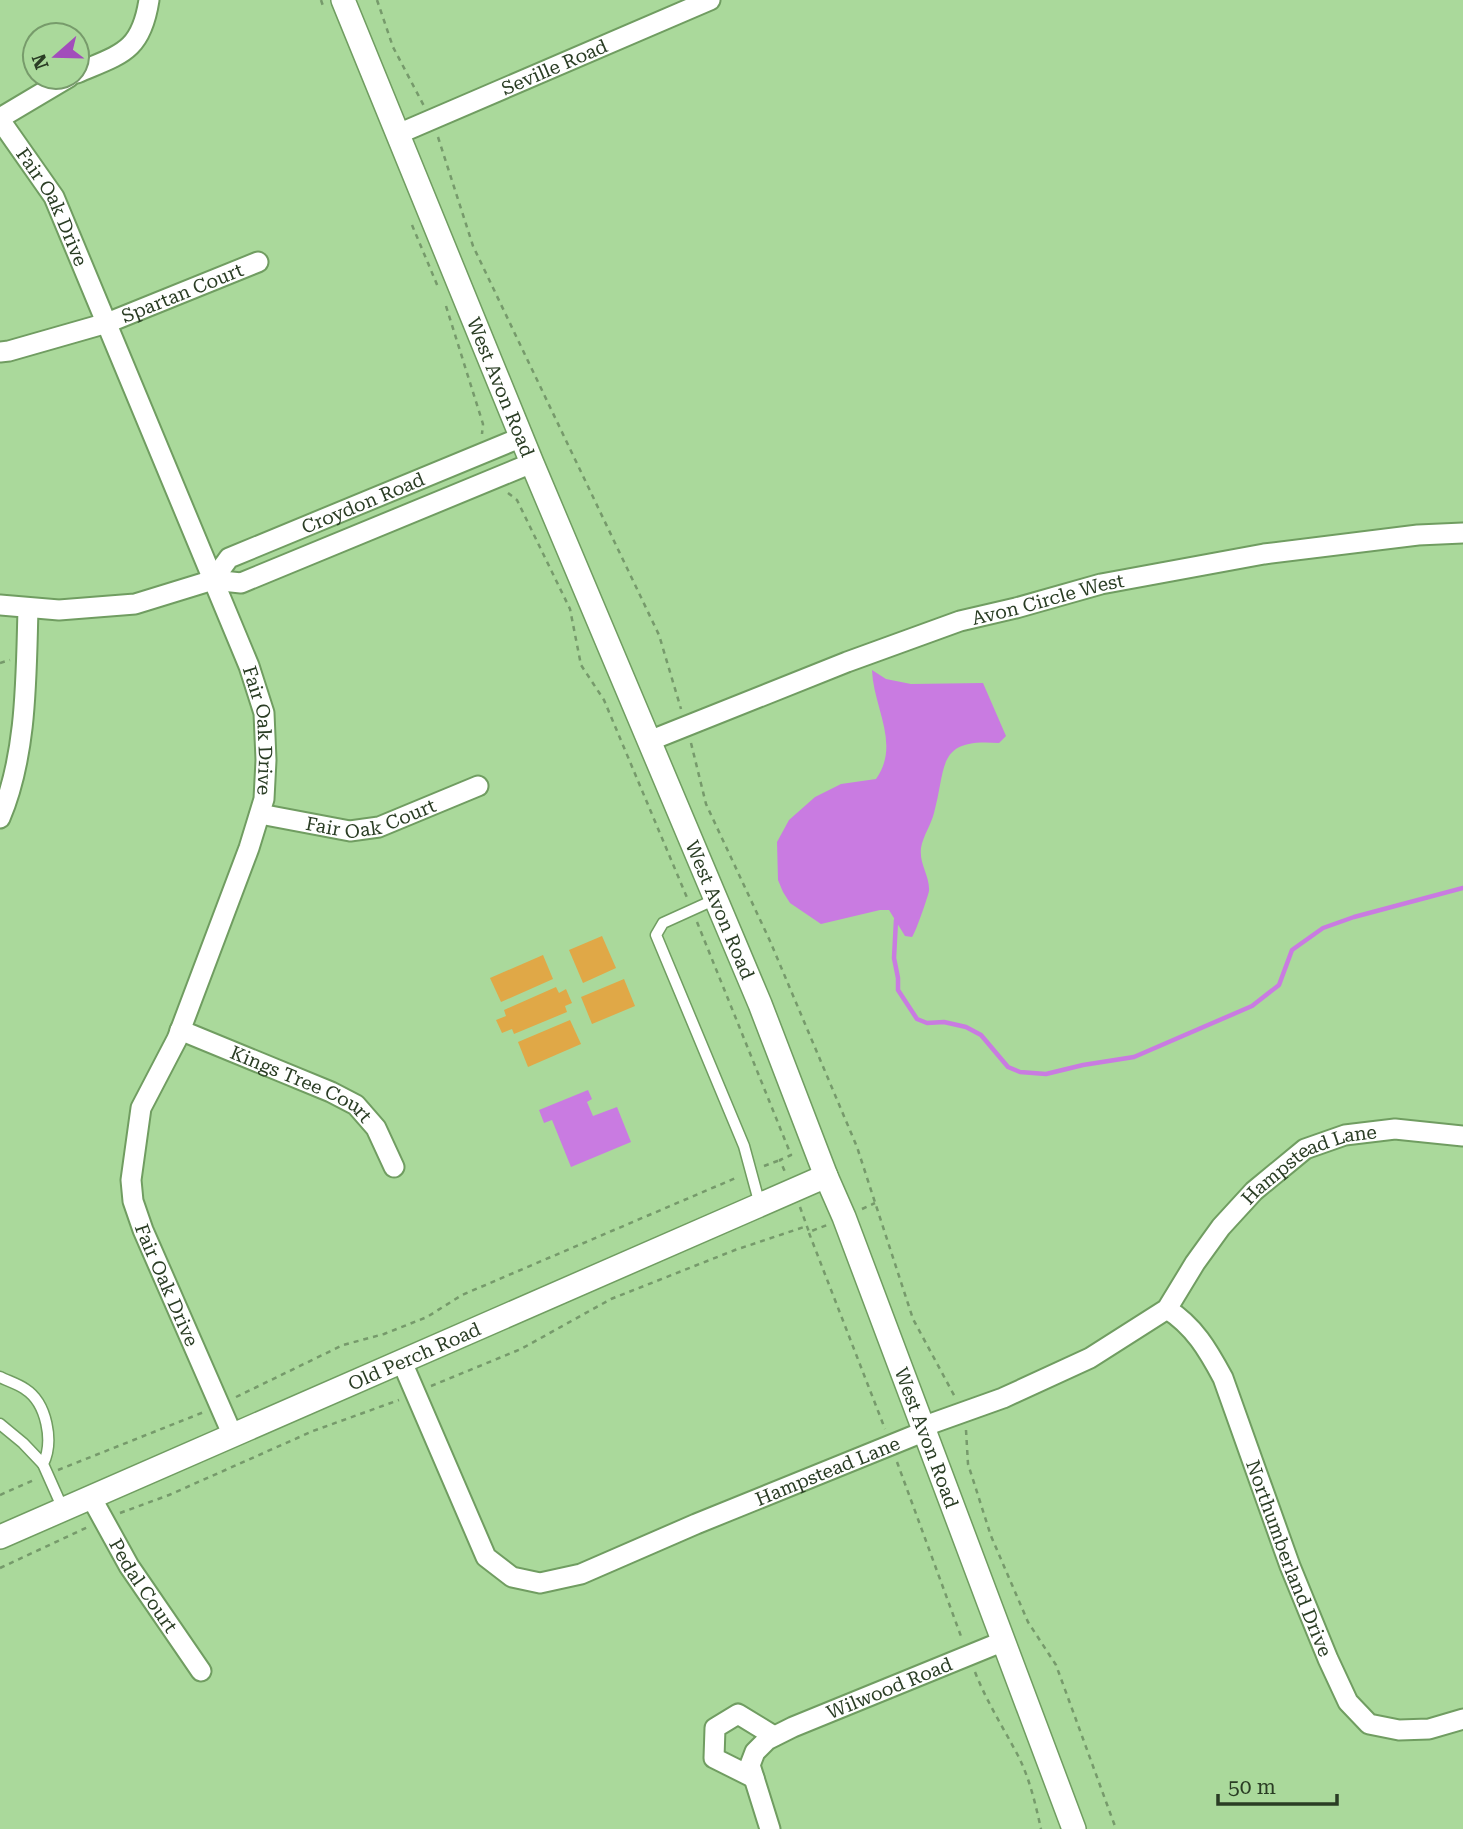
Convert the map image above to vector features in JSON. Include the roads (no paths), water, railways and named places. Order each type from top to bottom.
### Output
[{"type":"street","points":[[91,67],[115,57],[137,41],[145,23],[149,0]]},
{"type":"street","name":"Seville Road","points":[[398,134],[710,0]]},
{"type":"street","name":"West Avon Road","points":[[335,6],[398,134],[532,463],[770,1027],[925,1428],[1074,1829]]},
{"type":"street","points":[[0,119],[46,91]]},
{"type":"street","name":"Fair Oak Drive","points":[[0,119],[54,197],[249,666],[264,713],[266,760],[264,799],[260,814],[180,1030],[141,1108],[131,1180],[133,1201],[143,1230],[233,1436]]},
{"type":"street","name":"Spartan Court","points":[[0,352],[107,323],[258,262]]},
{"type":"street","name":"Croydon Road","points":[[213,580],[229,558],[522,438]]},
{"type":"street","name":"Croydon Road","points":[[0,605],[59,610],[135,604],[213,580],[241,583],[532,463]]},
{"type":"street","name":"Avon Circle West","points":[[649,741],[847,662],[960,621],[1101,584],[1264,554],[1419,535],[1463,533]]},
{"type":"street","points":[[0,818],[20,743],[26,681],[28,609]]},
{"type":"street","name":"Fair Oak Court","points":[[260,814],[350,831],[379,827],[478,786]]},
{"type":"street","name":"Kings Tree Court","points":[[180,1030],[331,1092],[356,1105],[376,1128],[394,1167]]},
{"type":"street","name":"Hampstead Lane","points":[[402,1362],[486,1557],[512,1577],[540,1583],[580,1574],[918,1434],[925,1428],[960,1413],[1003,1398],[1090,1358],[1167,1309],[1195,1262],[1221,1227],[1254,1191],[1305,1149],[1345,1135],[1395,1129],[1463,1136]]},
{"type":"street","name":"Old Perch Road","points":[[0,1536],[826,1176]]},
{"type":"street","name":"Northumberland Drive","points":[[1167,1309],[1182,1318],[1193,1330],[1208,1350],[1223,1378],[1290,1566],[1348,1702],[1369,1724],[1399,1730],[1429,1729],[1463,1719]]},
{"type":"street","name":"Pedal Court","points":[[91,1497],[129,1566],[201,1671]]},
{"type":"street","name":"Wilwood Road","points":[[770,1829],[750,1765],[755,1752],[766,1740],[1004,1641]]},
{"type":"street","points":[[754,1778],[714,1758],[715,1728],[738,1714],[774,1736]]},
{"type":"lane","points":[[716,899],[663,923],[656,935],[744,1146],[760,1205]]},
{"type":"lane","points":[[0,1377],[26,1389],[39,1405],[48,1436],[49,1452],[45,1469]]},
{"type":"lane","points":[[0,1424],[23,1443],[45,1469],[63,1509]]},
{"type":"waterway","points":[[896,920],[894,958],[898,990],[917,1019],[927,1023],[944,1022],[966,1027],[981,1035],[1008,1067],[1020,1072],[1046,1074],[1134,1057],[1252,1006],[1279,985],[1292,950],[1323,928],[1463,888]]}]
